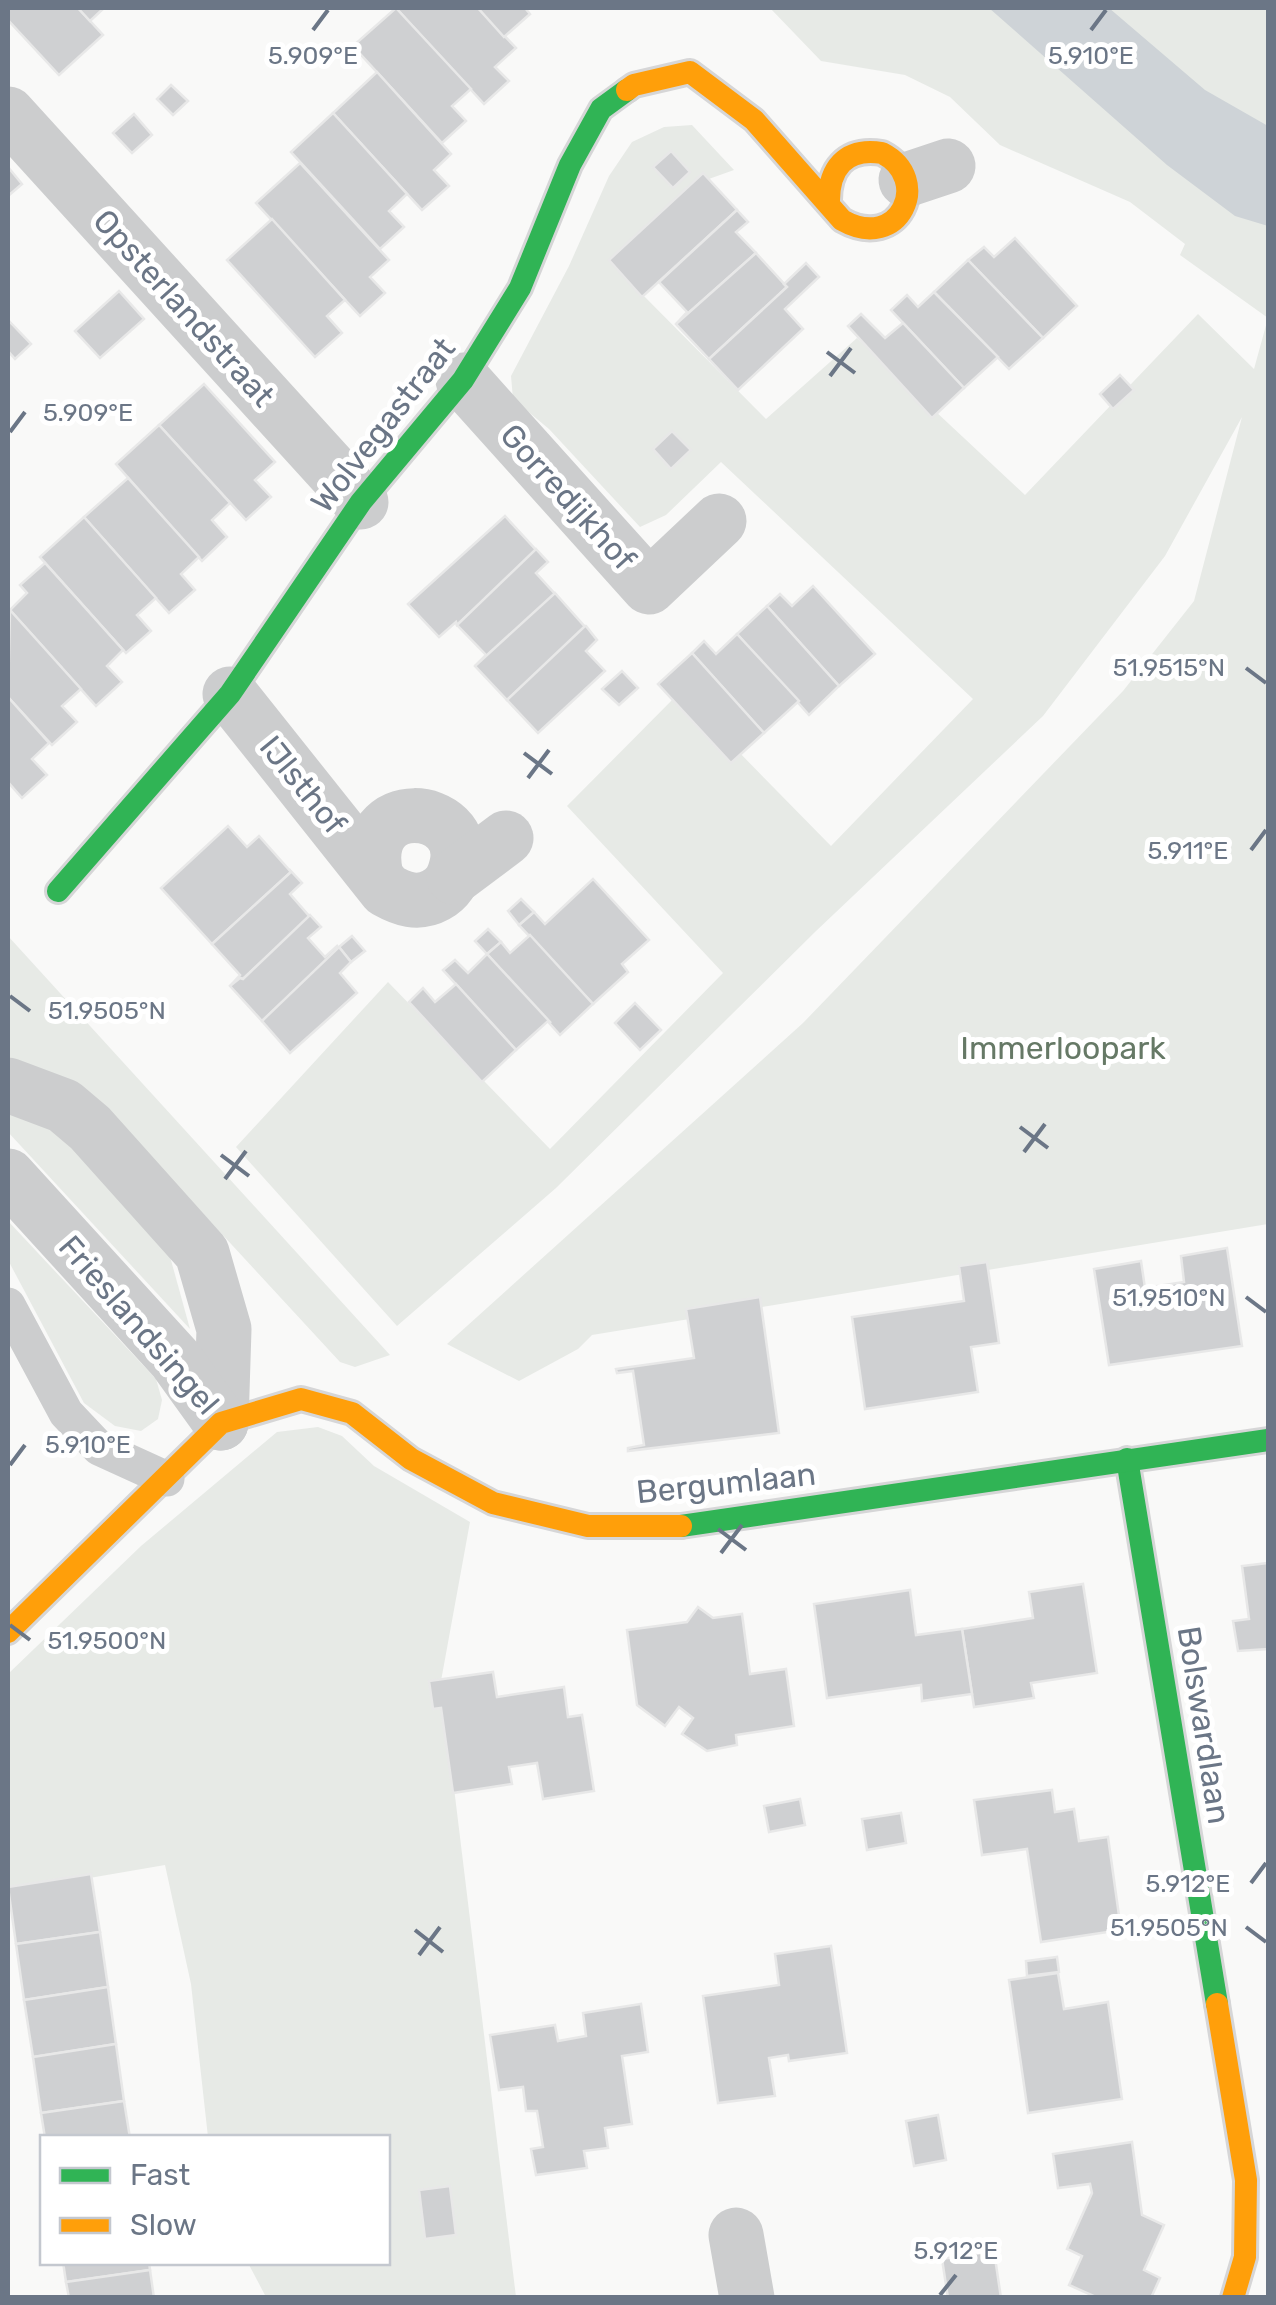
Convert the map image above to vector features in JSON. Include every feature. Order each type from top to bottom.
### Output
[{"type":"street","name":"Wolvegastraat","points":[[58,891],[230,694],[361,502],[463,380],[520,288],[570,166],[601,109],[634,86],[690,72],[754,120],[829,204]]},
{"type":"street","name":"Opsterlandstraat","points":[[8,114],[361,502]]},
{"type":"street","points":[[864,150],[882,152],[898,164],[927,173],[900,216],[887,227],[871,231],[850,228],[838,220],[829,204],[827,186],[833,169],[846,156],[864,150]]},
{"type":"street","name":"Gorredijkhof","points":[[463,380],[650,587],[719,521]]},
{"type":"street","name":"IJlsthof","points":[[230,694],[386,890],[400,898],[432,898],[506,838]]},
{"type":"street","name":"IJlsthof","points":[[376,876],[372,855],[378,835],[394,819],[416,814],[436,819],[452,834],[459,855],[454,877]]},
{"type":"street","name":"Frieslandsingel","points":[[8,1085],[64,1106],[90,1128],[202,1252],[224,1329],[221,1423]]},
{"type":"street","name":"Frieslandsingel","points":[[8,1176],[175,1359],[221,1423]]},
{"type":"street","name":"Bergumlaan","points":[[221,1423],[302,1399],[352,1413],[411,1459],[492,1503],[588,1526],[643,1528],[687,1526],[1268,1440]]},
{"type":"street","points":[[8,1632],[221,1423]]},
{"type":"street","name":"Bolswardlaan","points":[[1127,1459],[1246,2180],[1245,2258],[1233,2298]]},
{"type":"street","points":[[736,2235],[747,2298]]},
{"type":"lane","points":[[8,1304],[66,1413],[99,1448],[167,1479]]},
{"type":"green space","points":[[770,8],[1268,8],[1268,318],[1180,255],[1185,244],[1130,202],[1000,145],[950,97],[905,75],[821,61]]},
{"type":"green space","name":"Immerloopark","points":[[692,125],[734,170],[692,185],[636,288],[766,419],[857,338],[1025,495],[1198,314],[1254,369],[1268,318],[1268,1224],[592,1335],[578,1349],[519,1381],[447,1344],[803,1023],[1123,691],[1194,601],[1242,417],[1165,556],[1043,716],[815,932],[556,1188],[397,1326],[236,1147],[388,982],[550,1149],[723,973],[567,806],[680,692],[831,846],[973,699],[721,462],[666,515],[640,527],[549,429],[513,399],[511,376],[569,266],[609,176],[632,142],[664,127]]},
{"type":"green space","points":[[8,936],[390,1355],[355,1367],[340,1362],[100,1102],[73,1082],[8,1058]]},
{"type":"green space","points":[[8,1112],[57,1128],[166,1242],[190,1329],[8,1132]]},
{"type":"green space","points":[[8,1221],[156,1379],[162,1400],[158,1419],[141,1431],[115,1426],[84,1403],[8,1260]]},
{"type":"green space","points":[[318,1427],[342,1436],[374,1466],[470,1522],[441,1681],[516,2297],[266,2297],[249,2265],[390,2265],[390,2135],[208,2135],[191,1984],[165,1865],[8,1892],[8,1674],[141,1546],[277,1432]]},
{"type":"shaded area","points":[[989,8],[1109,8],[1205,90],[1268,126],[1268,226],[1235,216],[1167,165]]},
{"type":"building","points":[[8,8],[78,8],[103,35],[59,75],[8,20]]},
{"type":"building","points":[[78,8],[104,8],[90,21]]},
{"type":"building","points":[[396,8],[478,8],[516,48],[495,67],[509,81],[484,104]]},
{"type":"building","points":[[396,8],[471,89],[452,106],[466,121],[442,143],[353,46]]},
{"type":"building","points":[[478,8],[525,8],[530,14],[504,37]]},
{"type":"building","points":[[377,72],[451,154],[434,170],[449,186],[422,210],[333,113]]},
{"type":"building","points":[[171,85],[188,101],[173,115],[157,99]]},
{"type":"building","points":[[333,113],[407,194],[389,211],[404,227],[380,249],[291,152]]},
{"type":"building","points":[[134,114],[152,135],[132,153],[113,133]]},
{"type":"building","points":[[671,151],[690,172],[673,188],[653,167]]},
{"type":"building","points":[[300,163],[389,260],[370,277],[385,293],[360,316],[256,203]]},
{"type":"building","points":[[8,167],[22,184],[8,196]]},
{"type":"building","points":[[703,173],[737,210],[642,297],[609,260]]},
{"type":"building","points":[[737,210],[748,222],[736,232],[756,253],[676,324],[687,312],[659,282]]},
{"type":"building","points":[[272,219],[345,300],[327,316],[342,333],[315,357],[227,260]]},
{"type":"building","points":[[1015,238],[1077,306],[1043,338],[968,260],[984,247],[994,257]]},
{"type":"building","points":[[756,253],[787,287],[709,359],[676,324]]},
{"type":"building","points":[[968,260],[1043,338],[1009,369],[934,292]]},
{"type":"building","points":[[806,263],[819,277],[785,309],[803,329],[738,390],[709,359],[787,287],[784,284]]},
{"type":"building","points":[[119,291],[144,319],[100,358],[75,331]]},
{"type":"building","points":[[934,292],[998,357],[964,388],[891,310],[907,295],[918,307]]},
{"type":"building","points":[[861,314],[885,338],[903,323],[964,388],[932,418],[848,326]]},
{"type":"building","points":[[10,322],[31,344],[15,359],[8,351]]},
{"type":"building","points":[[1120,375],[1134,390],[1113,409],[1100,394]]},
{"type":"building","points":[[204,384],[275,462],[255,480],[271,497],[246,520],[159,425]]},
{"type":"building","points":[[159,425],[230,503],[212,520],[227,537],[202,561],[116,464]]},
{"type":"building","points":[[672,431],[691,450],[671,469],[653,449]]},
{"type":"building","points":[[128,478],[199,557],[181,574],[195,590],[169,613],[84,517]]},
{"type":"building","points":[[505,516],[537,551],[439,637],[408,604]]},
{"type":"building","points":[[84,517],[156,598],[137,615],[151,631],[126,653],[40,557]]},
{"type":"building","points":[[536,549],[548,562],[536,573],[556,595],[475,666],[486,655],[457,625]]},
{"type":"building","points":[[45,563],[123,650],[107,666],[122,682],[96,706],[10,610],[27,593],[20,585]]},
{"type":"building","points":[[813,586],[875,654],[839,686],[767,606],[780,594],[792,606]]},
{"type":"building","points":[[555,593],[586,628],[507,700],[475,666]]},
{"type":"building","points":[[767,606],[839,686],[809,715],[737,634]]},
{"type":"building","points":[[10,610],[81,689],[62,706],[77,722],[52,745],[8,697]]},
{"type":"building","points":[[586,626],[597,640],[586,651],[605,671],[538,733],[507,700]]},
{"type":"building","points":[[737,634],[799,701],[764,733],[692,653],[704,641],[716,654]]},
{"type":"building","points":[[692,653],[764,733],[731,763],[658,684]]},
{"type":"building","points":[[622,671],[638,688],[619,705],[602,689]]},
{"type":"building","points":[[8,697],[49,743],[32,759],[47,775],[22,798],[8,782]]},
{"type":"building","points":[[228,826],[247,847],[259,836],[291,872],[212,944],[161,888]]},
{"type":"building","points":[[289,869],[302,883],[290,894],[310,917],[243,979],[230,986],[240,975],[212,944],[291,872]]},
{"type":"building","points":[[593,879],[649,940],[622,964],[628,972],[593,1004],[519,925],[534,912],[545,924]]},
{"type":"building","points":[[521,899],[534,912],[519,925],[508,911]]},
{"type":"building","points":[[310,915],[321,927],[308,938],[325,957],[337,946],[339,950],[262,1021],[230,986],[243,979]]},
{"type":"building","points":[[488,929],[501,942],[487,954],[475,941]]},
{"type":"building","points":[[530,935],[593,1004],[560,1035],[487,954],[501,942],[510,953]]},
{"type":"building","points":[[352,936],[365,951],[351,962],[339,947]]},
{"type":"building","points":[[339,947],[351,962],[340,973],[357,993],[290,1053],[262,1021]]},
{"type":"building","points":[[487,954],[551,1023],[548,1021],[516,1050],[443,970],[455,960],[468,973]]},
{"type":"building","points":[[456,984],[516,1050],[482,1082],[409,1002],[423,988],[435,1002]]},
{"type":"building","points":[[635,1003],[661,1030],[640,1050],[615,1023]]},
{"type":"building","points":[[1227,1248],[1242,1346],[1109,1365],[1094,1269],[1141,1261],[1145,1288],[1184,1282],[1181,1256]]},
{"type":"building","points":[[987,1262],[999,1343],[971,1347],[978,1392],[865,1409],[852,1317],[964,1301],[959,1266]]},
{"type":"building","points":[[760,1297],[779,1433],[628,1451],[644,1445],[633,1371],[617,1373],[616,1369],[694,1358],[686,1309]]},
{"type":"building","points":[[1268,1563],[1268,1649],[1238,1651],[1233,1621],[1249,1619],[1242,1566]]},
{"type":"building","points":[[1083,1584],[1097,1673],[1031,1683],[1034,1698],[974,1707],[962,1629],[1033,1618],[1029,1592]]},
{"type":"building","points":[[910,1590],[916,1635],[962,1629],[972,1694],[922,1701],[921,1685],[827,1698],[814,1604]]},
{"type":"building","points":[[698,1607],[713,1618],[742,1614],[750,1674],[786,1669],[794,1726],[736,1735],[737,1745],[707,1751],[682,1734],[693,1718],[679,1707],[665,1726],[637,1705],[627,1630],[687,1622]]},
{"type":"building","points":[[493,1672],[497,1697],[564,1687],[568,1717],[582,1715],[594,1791],[543,1799],[537,1763],[509,1767],[512,1784],[453,1793],[441,1708],[433,1709],[429,1681]]},
{"type":"building","points":[[1052,1790],[1055,1812],[1074,1809],[1079,1841],[1108,1837],[1121,1930],[1041,1942],[1027,1849],[982,1855],[974,1800]]},
{"type":"building","points":[[800,1799],[805,1825],[769,1832],[764,1806]]},
{"type":"building","points":[[901,1813],[906,1843],[867,1850],[862,1819]]},
{"type":"building","points":[[91,1874],[100,1932],[16,1944],[8,1887]]},
{"type":"building","points":[[100,1932],[108,1987],[24,2000],[16,1944]]},
{"type":"building","points":[[831,1946],[847,2053],[789,2061],[788,2055],[769,2058],[775,2096],[718,2103],[703,1996],[779,1985],[775,1954]]},
{"type":"building","points":[[1057,1957],[1059,1972],[1027,1976],[1026,1961]]},
{"type":"building","points":[[1058,1973],[1064,2009],[1108,2002],[1122,2099],[1028,2113],[1009,1980]]},
{"type":"building","points":[[108,1987],[116,2044],[33,2057],[24,2000]]},
{"type":"building","points":[[641,2004],[648,2052],[622,2056],[632,2124],[605,2128],[608,2148],[584,2151],[587,2168],[536,2175],[531,2149],[543,2147],[537,2111],[526,2111],[523,2087],[499,2090],[490,2035],[555,2025],[558,2041],[586,2036],[583,2013]]},
{"type":"building","points":[[116,2044],[124,2101],[41,2113],[33,2057]]},
{"type":"building","points":[[124,2101],[130,2135],[45,2135],[41,2113]]},
{"type":"building","points":[[938,2115],[946,2160],[914,2166],[906,2121]]},
{"type":"building","points":[[1132,2142],[1142,2215],[1164,2225],[1144,2270],[1160,2278],[1151,2298],[1098,2298],[1069,2285],[1082,2256],[1067,2249],[1092,2193],[1090,2184],[1058,2188],[1053,2154]]},
{"type":"building","points":[[450,2186],[456,2235],[425,2239],[419,2190]]},
{"type":"building","points":[[994,2251],[1001,2298],[948,2298],[942,2259]]},
{"type":"building","points":[[63,2265],[149,2265],[150,2270],[66,2282]]},
{"type":"building","points":[[150,2270],[154,2298],[69,2298],[66,2282]]},
{"type":"traffic: fast","points":[[58,891],[230,694],[361,502],[463,380],[520,288],[570,165],[601,109],[627,90]]},
{"type":"traffic: fast","points":[[681,1526],[1268,1440]]},
{"type":"traffic: fast","points":[[1127,1459],[1217,2004]]},
{"type":"traffic: slow","points":[[627,90],[690,72],[754,120],[842,220],[862,228],[880,227],[894,220],[903,209],[905,179],[897,165],[882,153],[858,154],[841,163],[836,171],[829,204]]},
{"type":"traffic: slow","points":[[8,1632],[221,1423],[301,1399],[352,1413],[411,1459],[493,1503],[588,1526],[681,1526]]},
{"type":"traffic: slow","points":[[1217,2004],[1246,2180],[1245,2257],[1233,2298]]}]
